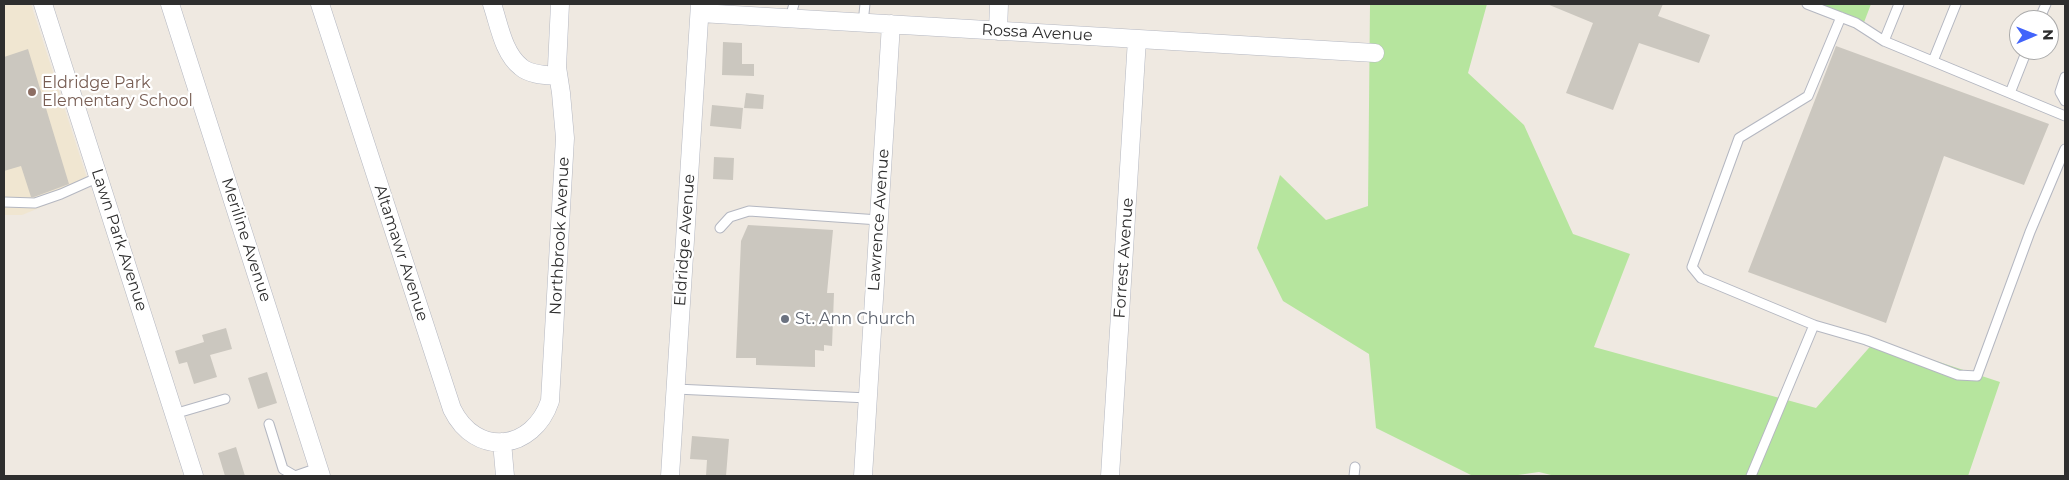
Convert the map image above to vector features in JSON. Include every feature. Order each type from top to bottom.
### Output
[{"type":"street","name":"Lawn Park Avenue","points":[[43,4],[194,476]]},
{"type":"street","name":"Meriline Avenue","points":[[170,4],[320,472]]},
{"type":"street","name":"Altamawr Avenue","points":[[320,4],[452,409],[464,427],[476,436],[488,441],[502,442]]},
{"type":"street","points":[[492,4],[506,45],[521,68],[536,74],[558,76]]},
{"type":"street","name":"Northbrook Avenue","points":[[502,442],[526,435],[538,425],[550,401],[566,138],[556,58],[560,4]]},
{"type":"street","points":[[998,31],[999,4]]},
{"type":"street","name":"Rossa Avenue","points":[[700,8],[792,11],[863,22],[891,24],[1375,53]]},
{"type":"street","name":"Eldridge Avenue","points":[[670,476],[700,8]]},
{"type":"street","name":"Lawrence Avenue","points":[[863,476],[891,24]]},
{"type":"street","name":"Forrest Avenue","points":[[1110,476],[1137,39]]},
{"type":"street","points":[[502,442],[505,476]]},
{"type":"lane","points":[[863,22],[865,4]]},
{"type":"lane","points":[[1807,4],[1856,23],[1884,41],[2065,116]]},
{"type":"lane","points":[[1884,41],[1899,4]]},
{"type":"lane","points":[[1933,61],[1956,4]]},
{"type":"lane","points":[[1841,17],[1808,96],[1739,138],[1692,267],[1701,278],[1814,325],[1866,340],[1958,375],[1977,376],[2030,232],[2065,149]]},
{"type":"lane","points":[[2010,93],[2023,60]]},
{"type":"lane","points":[[2065,77],[2060,92],[2065,101]]},
{"type":"lane","points":[[4,202],[35,203],[61,194],[98,177]]},
{"type":"lane","points":[[720,228],[730,217],[749,211],[879,220]]},
{"type":"lane","points":[[1751,476],[1814,325]]},
{"type":"lane","points":[[676,389],[868,398]]},
{"type":"lane","points":[[174,414],[225,399]]},
{"type":"lane","points":[[269,424],[283,470],[295,476],[320,472]]},
{"type":"shaded area","name":"Eldridge Park Elementary School","points":[[31,4],[87,178],[61,199],[22,215],[4,215],[4,5]]},
{"type":"green space","points":[[1370,4],[1487,4],[1468,73],[1524,125],[1573,234],[1630,254],[1594,347],[1816,408],[1875,341],[2000,382],[1968,476],[1555,476],[1539,472],[1511,476],[1473,476],[1376,428],[1369,354],[1283,301],[1257,248],[1280,175],[1326,220],[1368,206]]},
{"type":"green space","points":[[1813,4],[1871,4],[1863,25]]},
{"type":"building","points":[[1547,4],[1663,4],[1658,16],[1710,35],[1699,63],[1639,43],[1613,110],[1566,93],[1593,23]]},
{"type":"building","points":[[723,42],[742,43],[742,64],[754,64],[754,76],[722,75]]},
{"type":"building","points":[[1836,46],[2049,124],[2024,185],[1944,156],[1886,323],[1748,272]]},
{"type":"building","name":"Eldridge Park Elementary School","points":[[28,49],[69,184],[34,197],[31,197],[21,166],[4,171],[4,57]]},
{"type":"building","points":[[746,93],[764,95],[763,109],[744,108]]},
{"type":"building","points":[[712,105],[743,108],[741,129],[710,126]]},
{"type":"building","points":[[714,157],[734,158],[733,180],[713,179]]},
{"type":"building","name":"St. Ann Church","points":[[748,225],[833,230],[827,293],[834,293],[832,346],[824,345],[824,351],[815,350],[815,367],[756,365],[756,358],[736,358],[741,241]]},
{"type":"building","points":[[226,328],[232,349],[210,355],[217,377],[194,384],[187,362],[179,364],[175,351],[204,342],[202,335]]},
{"type":"building","points":[[267,372],[277,403],[258,409],[248,378]]},
{"type":"building","points":[[692,436],[729,439],[726,476],[706,476],[707,460],[690,459]]},
{"type":"building","points":[[236,447],[245,476],[225,476],[218,453]]},
{"type":"place","name":"Eldridge Park Elementary School","points":[[32,92]]},
{"type":"place","name":"St. Ann Church","points":[[785,319]]}]
